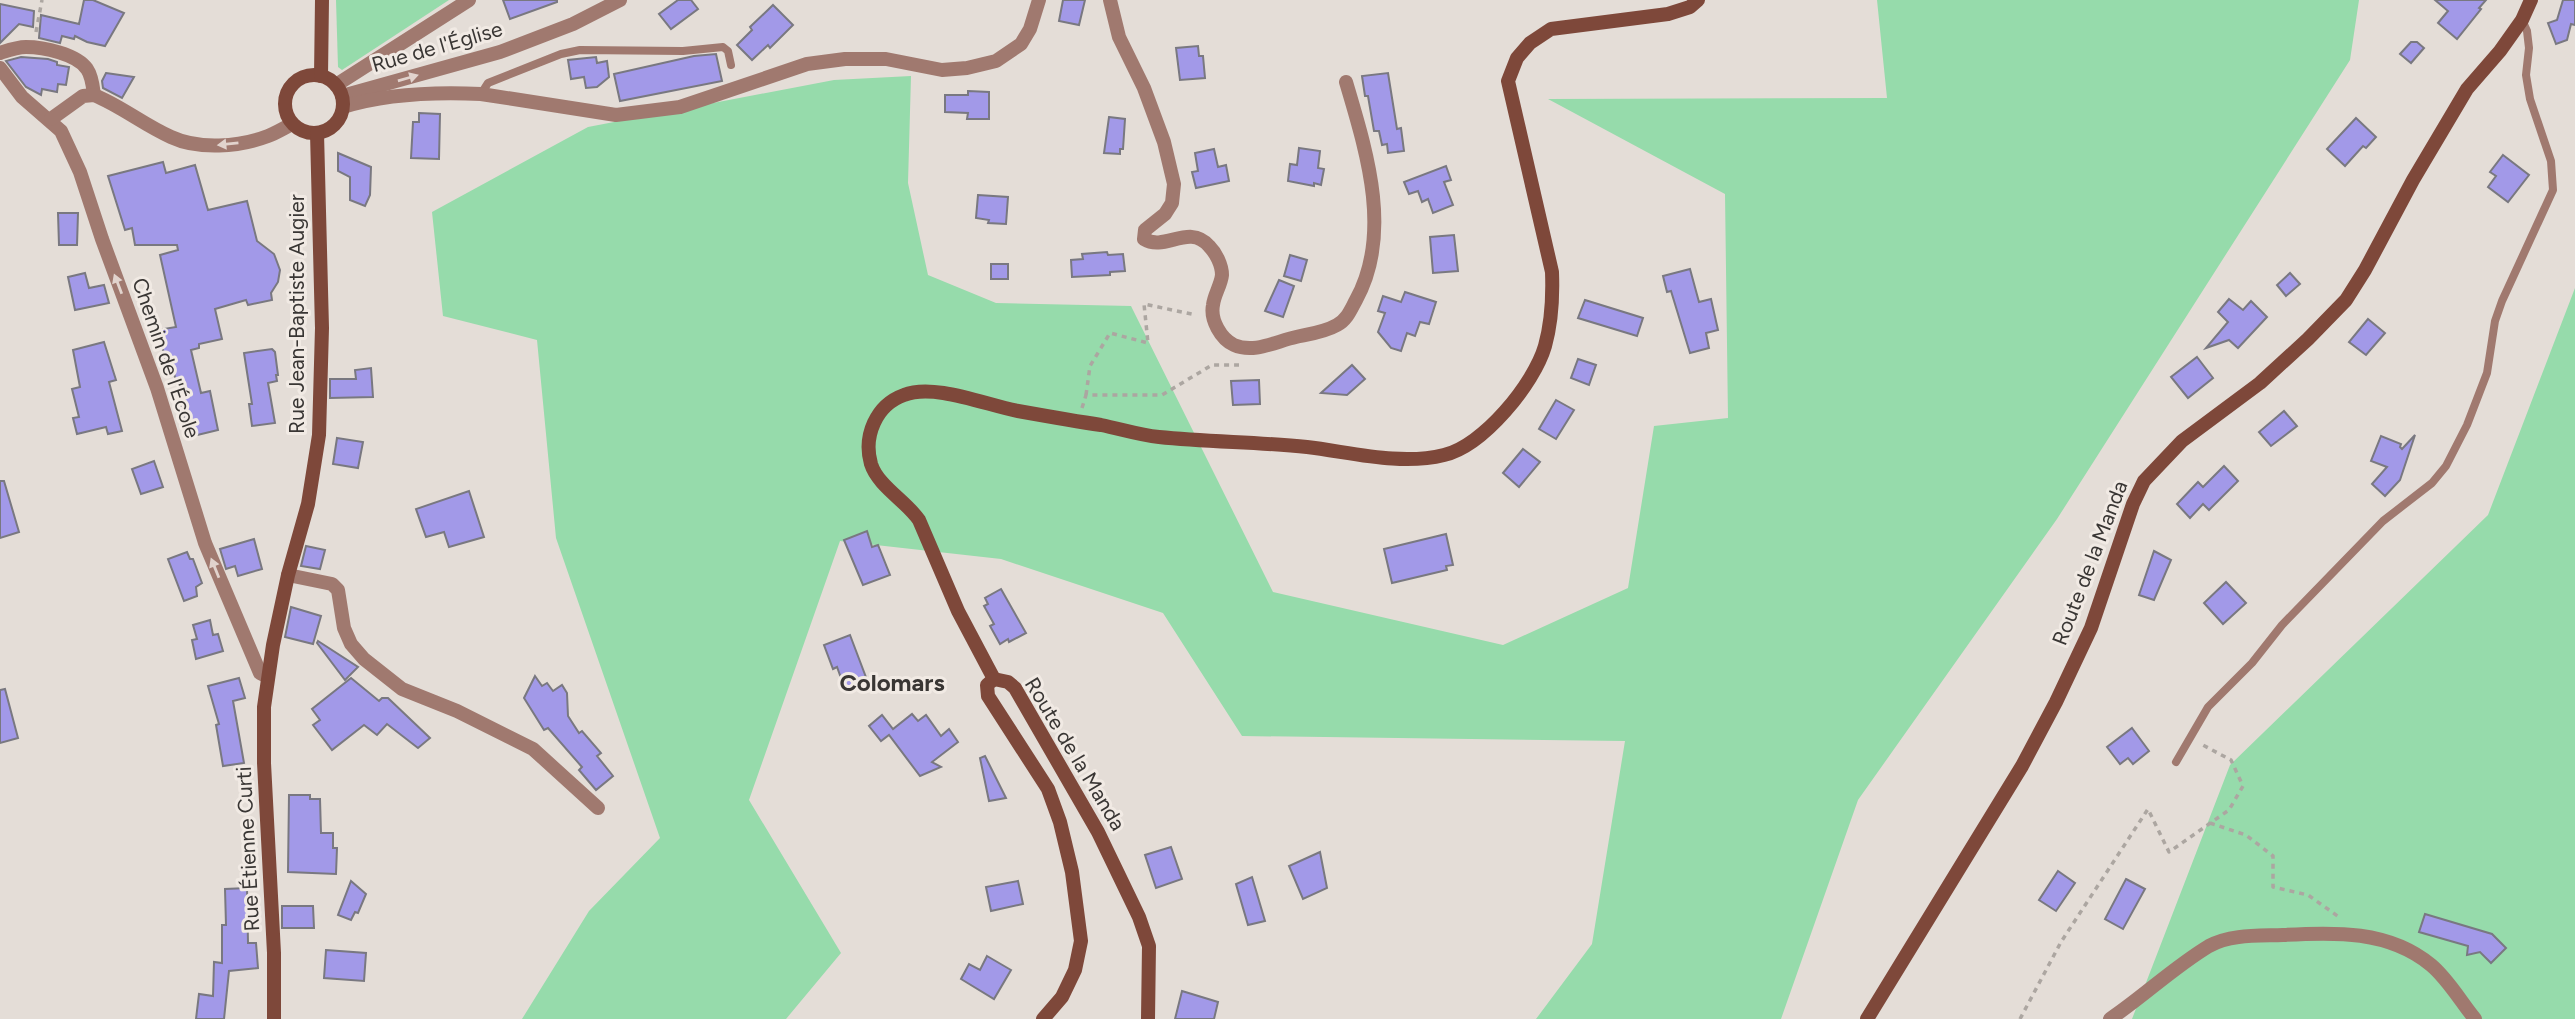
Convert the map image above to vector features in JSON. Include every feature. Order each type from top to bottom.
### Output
[{"type":"main road","points":[[321,76],[299,80],[288,92],[285,107],[292,124],[302,131],[317,133],[337,122],[340,96],[321,76],[322,0]]},
{"type":"main road","points":[[994,679],[958,611],[919,520],[910,507],[882,482],[872,466],[868,444],[872,424],[884,406],[904,394],[928,391],[1016,411],[1156,437],[1296,446],[1415,459],[1444,455],[1473,442],[1491,427],[1530,377],[1545,347],[1554,302],[1552,272],[1508,81],[1517,58],[1530,43],[1551,29],[1668,14],[1690,8],[1698,0]]},
{"type":"main road","name":"Route de la Manda","points":[[1867,1019],[2022,766],[2056,702],[2091,628],[2133,504],[2144,481],[2182,441],[2260,383],[2346,300],[2467,89],[2500,51],[2522,20],[2531,0]]},
{"type":"main road","name":"Rue Jean-Baptiste Augier","points":[[268,677],[288,575],[308,504],[319,435],[322,328],[317,133]]},
{"type":"main road","name":"Rue Étienne Curti","points":[[268,677],[264,741],[274,953],[274,1019]]},
{"type":"main road","name":"Route de la Manda","points":[[1043,1019],[1062,997],[1075,970],[1081,941],[1072,872],[1060,822],[1048,789],[988,696],[987,685],[994,679],[1009,682],[1015,688],[1098,832],[1139,917],[1149,946],[1147,1019]]},
{"type":"street","points":[[340,96],[470,0]]},
{"type":"street","name":"Rue de l'Église","points":[[340,96],[499,52],[573,24],[620,0]]},
{"type":"street","points":[[340,96],[481,94],[617,115],[680,107],[807,64],[845,59],[886,60],[942,70],[967,68],[996,61],[1021,44],[1030,29],[1039,0]]},
{"type":"street","points":[[1110,0],[1119,37],[1144,88],[1164,142],[1174,184],[1172,203],[1165,214],[1145,230],[1144,239],[1156,242],[1191,236],[1209,245],[1222,274],[1212,307],[1217,329],[1234,345],[1251,349],[1336,326],[1349,314],[1363,288],[1374,254],[1374,223],[1361,133],[1346,82]]},
{"type":"street","points":[[0,53],[14,48],[34,48],[80,61],[87,70],[94,95]]},
{"type":"street","name":"Chemin de l'École","points":[[0,68],[22,97],[51,119],[61,131],[80,172],[150,367],[205,543],[260,673],[268,677]]},
{"type":"street","points":[[51,119],[83,96],[94,95],[170,137],[194,144],[252,140],[268,136],[292,124]]},
{"type":"street","points":[[288,575],[332,584],[338,590],[344,628],[351,644],[364,659],[402,689],[457,711],[533,749],[598,808]]},
{"type":"street","points":[[2110,1019],[2211,945],[2237,937],[2324,933],[2359,934],[2390,942],[2412,952],[2433,966],[2475,1019]]},
{"type":"lane","points":[[2176,762],[2208,707],[2252,663],[2282,625],[2383,521],[2432,483],[2446,466],[2463,435],[2487,373],[2498,311],[2553,190],[2551,161],[2530,99],[2526,75],[2529,48],[2527,31],[2522,20]]},
{"type":"lane","points":[[481,94],[488,83],[561,54],[580,50],[683,51],[723,47],[731,65]]},
{"type":"path","points":[[34,48],[42,0]]},
{"type":"path","points":[[1103,426],[1081,412],[1090,366],[1110,333],[1148,344],[1144,304],[1197,315],[1212,307]]},
{"type":"path","points":[[1086,396],[1162,395],[1212,365],[1250,365]]},
{"type":"path","points":[[2021,1018],[2061,942],[2148,809],[2169,852],[2229,810],[2242,786],[2231,760],[2197,743],[2190,735]]},
{"type":"path","points":[[2210,823],[2246,835],[2273,856],[2273,887],[2308,895],[2359,934]]},
{"type":"green space","points":[[336,0],[449,0],[342,70],[338,67]]},
{"type":"green space","points":[[1877,0],[2359,0],[2350,60],[2057,519],[1858,800],[1781,1019],[1536,1019],[1592,944],[1625,741],[1242,736],[1163,613],[1001,559],[840,541],[749,800],[841,953],[786,1019],[522,1019],[589,911],[660,838],[556,538],[537,340],[443,316],[432,212],[588,127],[834,80],[911,76],[908,183],[928,275],[996,303],[1131,306],[1273,592],[1503,645],[1628,588],[1654,426],[1728,418],[1725,194],[1548,99],[1887,98]]},
{"type":"green space","points":[[2575,288],[2575,1019],[2132,1019],[2230,765],[2488,515]]},
{"type":"building","points":[[84,0],[93,0],[124,13],[105,46],[75,36],[74,39],[62,36],[60,43],[39,38],[41,15],[79,24]]},
{"type":"building","points":[[503,0],[557,0],[557,2],[510,19]]},
{"type":"building","points":[[678,0],[691,0],[698,9],[671,29],[659,14]]},
{"type":"building","points":[[1063,0],[1085,0],[1079,25],[1059,21]]},
{"type":"building","points":[[2435,0],[2486,0],[2457,39],[2438,23],[2448,11]]},
{"type":"building","points":[[2563,0],[2575,0],[2575,25],[2571,24],[2567,40],[2556,44],[2548,23],[2557,20]]},
{"type":"building","points":[[0,4],[34,11],[33,27],[19,24],[0,43]]},
{"type":"building","points":[[773,5],[793,25],[770,48],[768,45],[752,60],[737,45],[752,30],[750,27]]},
{"type":"building","points":[[2411,42],[2417,42],[2424,48],[2411,63],[2400,54]]},
{"type":"building","points":[[1198,46],[1199,56],[1203,56],[1205,78],[1180,80],[1176,48]]},
{"type":"building","points":[[716,54],[722,81],[620,101],[614,74],[694,56]]},
{"type":"building","points":[[21,57],[48,59],[57,62],[57,65],[69,67],[66,85],[58,84],[57,92],[42,89],[41,95],[26,87],[6,61]]},
{"type":"building","points":[[596,57],[597,63],[607,61],[609,77],[597,87],[586,88],[584,77],[571,79],[568,60]]},
{"type":"building","points":[[106,73],[134,77],[122,98],[103,88],[102,81]]},
{"type":"building","points":[[1388,73],[1397,129],[1401,128],[1404,151],[1388,153],[1387,144],[1382,145],[1379,131],[1374,131],[1362,76]]},
{"type":"building","points":[[968,91],[989,92],[989,119],[967,119],[968,113],[945,112],[945,95],[968,95]]},
{"type":"building","points":[[419,113],[440,114],[439,159],[411,158],[413,122],[419,122]]},
{"type":"building","points":[[1109,117],[1125,119],[1123,149],[1120,149],[1120,154],[1104,153]]},
{"type":"building","points":[[2356,118],[2376,137],[2366,148],[2363,146],[2345,166],[2327,149]]},
{"type":"building","points":[[1299,148],[1320,151],[1318,168],[1324,169],[1321,185],[1288,181],[1290,164],[1297,165]]},
{"type":"building","points":[[1214,149],[1218,167],[1226,165],[1229,181],[1196,188],[1192,172],[1198,171],[1195,153]]},
{"type":"building","points":[[338,153],[371,167],[370,195],[365,206],[350,200],[350,177],[338,171]]},
{"type":"building","points":[[2503,155],[2529,175],[2508,202],[2488,187],[2496,176],[2490,172]]},
{"type":"building","points":[[163,162],[166,173],[195,165],[208,210],[247,201],[257,241],[274,254],[280,270],[278,282],[271,293],[272,300],[248,305],[246,300],[215,309],[222,339],[199,344],[199,348],[191,350],[201,393],[210,391],[218,430],[189,437],[174,373],[169,374],[158,330],[176,327],[160,255],[178,250],[177,245],[135,245],[132,228],[125,230],[108,176]]},
{"type":"building","points":[[1446,166],[1451,180],[1444,182],[1453,205],[1433,213],[1428,199],[1422,202],[1418,191],[1409,194],[1404,182]]},
{"type":"building","points":[[978,195],[1008,197],[1006,224],[988,223],[989,220],[976,218]]},
{"type":"building","points":[[58,213],[78,213],[77,245],[59,245]]},
{"type":"building","points":[[1454,235],[1458,271],[1433,273],[1430,237]]},
{"type":"building","points":[[1107,252],[1108,255],[1123,254],[1125,271],[1110,272],[1110,275],[1072,277],[1071,260],[1083,259],[1082,254]]},
{"type":"building","points":[[1290,255],[1307,260],[1301,281],[1284,276]]},
{"type":"building","points":[[991,264],[1008,264],[1008,279],[991,279]]},
{"type":"building","points":[[1690,269],[1699,302],[1711,299],[1718,330],[1706,333],[1709,348],[1690,353],[1671,291],[1667,292],[1663,276]]},
{"type":"building","points":[[85,273],[89,288],[104,285],[109,303],[75,310],[68,277]]},
{"type":"building","points":[[2290,273],[2300,284],[2286,296],[2277,285]]},
{"type":"building","points":[[1279,280],[1294,286],[1283,317],[1265,311]]},
{"type":"building","points":[[1405,292],[1436,302],[1429,324],[1420,322],[1415,336],[1407,333],[1401,351],[1391,348],[1378,332],[1385,313],[1378,311],[1383,296],[1401,302]]},
{"type":"building","points":[[2229,299],[2243,310],[2251,301],[2267,317],[2238,348],[2229,340],[2206,348],[2228,322],[2218,312]]},
{"type":"building","points":[[1585,300],[1643,318],[1637,336],[1578,318]]},
{"type":"building","points":[[2368,319],[2385,333],[2366,355],[2349,342]]},
{"type":"building","points":[[104,342],[116,380],[109,382],[122,431],[108,434],[106,427],[77,434],[73,418],[79,417],[72,389],[80,387],[73,350]]},
{"type":"building","points":[[272,349],[275,352],[278,375],[277,381],[268,383],[275,423],[252,426],[249,404],[252,404],[244,353]]},
{"type":"building","points":[[2197,357],[2213,378],[2188,398],[2171,377]]},
{"type":"building","points":[[1578,359],[1596,365],[1589,385],[1571,378]]},
{"type":"building","points":[[1352,365],[1365,379],[1347,395],[1321,393]]},
{"type":"building","points":[[371,368],[373,397],[330,398],[330,379],[356,379],[355,370]]},
{"type":"building","points":[[1259,380],[1260,404],[1233,405],[1231,381]]},
{"type":"building","points":[[1556,400],[1574,410],[1556,439],[1539,429]]},
{"type":"building","points":[[2284,411],[2297,426],[2271,446],[2259,432]]},
{"type":"building","points":[[2415,435],[2400,480],[2385,496],[2372,484],[2387,467],[2371,461],[2381,436],[2401,444],[2402,449]]},
{"type":"building","points":[[337,438],[363,442],[358,468],[333,464]]},
{"type":"building","points":[[1523,449],[1540,462],[1519,487],[1503,473]]},
{"type":"building","points":[[154,461],[163,487],[141,494],[132,469]]},
{"type":"building","points":[[2224,466],[2238,481],[2209,510],[2203,504],[2190,518],[2177,504],[2198,482],[2203,487]]},
{"type":"building","points":[[0,481],[4,481],[19,532],[0,538]]},
{"type":"building","points":[[469,491],[484,537],[449,547],[444,532],[426,537],[416,509]]},
{"type":"building","points":[[867,531],[872,547],[878,545],[890,575],[863,585],[844,540]]},
{"type":"building","points":[[1446,534],[1453,565],[1446,566],[1447,570],[1392,583],[1384,549]]},
{"type":"building","points":[[254,539],[262,569],[238,576],[235,566],[226,569],[220,549]]},
{"type":"building","points":[[306,546],[325,550],[320,569],[301,566]]},
{"type":"building","points":[[2154,551],[2171,560],[2154,600],[2139,595]]},
{"type":"building","points":[[187,552],[190,559],[193,559],[202,583],[196,587],[197,596],[184,601],[168,559]]},
{"type":"building","points":[[2226,582],[2246,603],[2223,624],[2204,603]]},
{"type":"building","points":[[1001,589],[1026,633],[1000,644],[990,626],[994,624],[984,606],[988,604],[985,598]]},
{"type":"building","points":[[291,607],[321,616],[313,644],[285,637]]},
{"type":"building","points":[[210,620],[213,635],[218,634],[223,651],[196,659],[192,640],[197,639],[193,625]]},
{"type":"building","points":[[850,635],[867,680],[845,689],[837,667],[833,669],[824,645]]},
{"type":"building","points":[[318,641],[358,667],[345,680]]},
{"type":"building","points":[[535,676],[542,686],[547,683],[553,691],[562,685],[567,693],[568,716],[579,733],[582,731],[601,753],[597,756],[613,776],[596,790],[579,770],[582,767],[548,728],[544,730],[524,698]]},
{"type":"building","points":[[239,678],[245,698],[233,701],[244,763],[223,766],[216,725],[219,724],[208,686]]},
{"type":"building","points":[[351,678],[379,701],[388,698],[430,738],[418,748],[387,724],[377,735],[364,725],[332,750],[313,725],[320,720],[312,709]]},
{"type":"building","points":[[5,689],[18,738],[0,743],[0,690]]},
{"type":"building","points":[[912,714],[918,721],[926,715],[941,736],[949,729],[958,742],[932,762],[941,767],[920,776],[889,735],[881,741],[869,726],[882,715],[893,729]]},
{"type":"building","points":[[2132,728],[2149,751],[2133,764],[2128,758],[2120,764],[2107,747]]},
{"type":"building","points":[[985,756],[1006,798],[989,801],[980,758]]},
{"type":"building","points":[[289,795],[310,795],[310,799],[320,799],[321,833],[333,833],[333,848],[337,848],[336,874],[288,872]]},
{"type":"building","points":[[1171,847],[1182,879],[1156,888],[1145,855]]},
{"type":"building","points":[[1320,852],[1327,888],[1303,899],[1289,866]]},
{"type":"building","points":[[2058,871],[2075,883],[2056,911],[2039,900]]},
{"type":"building","points":[[1252,877],[1265,921],[1248,925],[1236,884]]},
{"type":"building","points":[[2126,879],[2145,889],[2123,929],[2105,919]]},
{"type":"building","points":[[351,881],[366,894],[358,913],[355,912],[351,920],[338,915]]},
{"type":"building","points":[[1018,881],[1023,904],[991,911],[986,887]]},
{"type":"building","points":[[247,888],[248,943],[256,943],[258,968],[229,971],[224,1019],[196,1019],[199,994],[213,996],[214,962],[222,963],[222,925],[226,925],[225,889]]},
{"type":"building","points":[[282,906],[313,906],[314,928],[282,928]]},
{"type":"building","points":[[2425,914],[2492,934],[2506,948],[2491,963],[2480,952],[2467,955],[2468,946],[2419,932]]},
{"type":"building","points":[[326,950],[366,953],[364,981],[324,978]]},
{"type":"building","points":[[987,956],[1011,970],[994,999],[961,979],[969,964],[980,970]]},
{"type":"building","points":[[1182,991],[1218,1002],[1214,1019],[1175,1019]]},
{"type":"district","name":"Colomars","points":[[892,683]]}]
